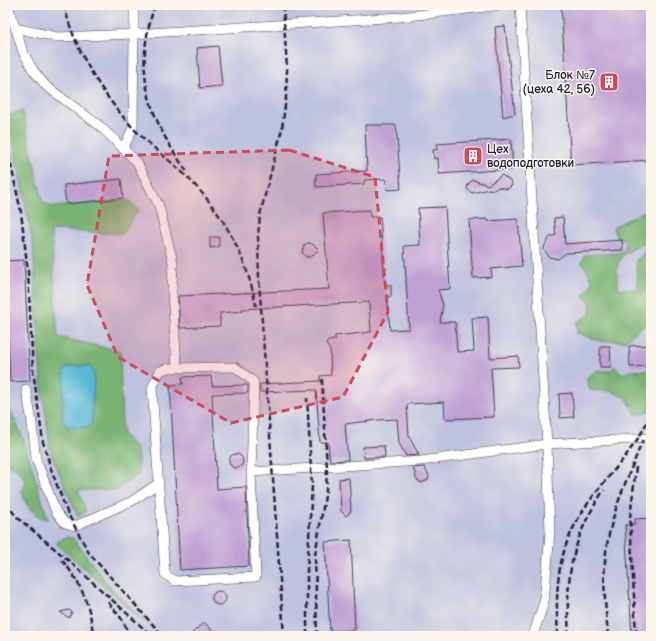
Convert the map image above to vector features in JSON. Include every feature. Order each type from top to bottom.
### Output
[{"type":"lane","points":[[8,5],[23,52],[39,78],[100,126],[137,162],[159,206],[173,262],[172,293],[177,368]]},
{"type":"lane","points":[[123,149],[133,128],[134,5]]},
{"type":"lane","points":[[15,28],[57,37],[134,34],[400,17],[502,5]]},
{"type":"lane","points":[[520,5],[547,444],[550,532],[544,602],[533,636]]},
{"type":"lane","points":[[235,367],[254,382],[251,472],[256,577],[175,581],[165,574],[152,388],[160,371],[168,368],[177,368],[235,367]]},
{"type":"lane","points":[[26,389],[32,416],[36,459],[56,512],[65,523],[75,526],[132,501],[159,483]]},
{"type":"lane","points":[[251,472],[421,461],[547,444],[651,438]]},
{"type":"highlighted area","points":[[289,150],[375,177],[388,312],[343,397],[231,423],[118,357],[87,285],[109,156]]},
{"type":"shaded area","points":[[5,5],[651,5],[651,636],[5,636]]},
{"type":"green space","points":[[22,110],[43,203],[54,207],[128,200],[139,209],[122,234],[51,230],[58,337],[120,351],[122,433],[137,450],[139,474],[116,490],[78,490],[86,511],[78,517],[51,454],[41,382],[33,244],[8,116]]},
{"type":"green space","points":[[645,211],[647,222],[651,226],[649,236],[644,243],[630,250],[624,255],[619,262],[617,272],[619,289],[638,289],[636,260],[642,256],[651,237],[651,334],[646,323],[625,341],[600,341],[577,333],[577,322],[590,315],[591,303],[583,295],[589,289],[593,281],[582,262],[585,255],[617,253],[625,250],[625,240],[616,237],[613,227]]},
{"type":"green space","points":[[615,366],[623,374],[630,371],[651,370],[651,404],[648,412],[636,415],[627,398],[610,391],[590,390],[586,378],[598,370],[610,371]]},
{"type":"green space","points":[[5,397],[24,441],[48,520],[34,513],[27,505],[22,490],[26,482],[17,470],[5,462]]},
{"type":"green space","points":[[66,537],[73,538],[105,581],[145,623],[57,544],[57,542]]},
{"type":"water","points":[[70,366],[89,366],[94,371],[92,423],[87,428],[67,427],[62,420],[64,370]]},
{"type":"building","name":"Блок №7 (цеха 42, 56)","points":[[561,5],[651,5],[651,160],[571,165]]},
{"type":"building","points":[[505,26],[515,114],[503,117],[495,27]]},
{"type":"building","points":[[218,46],[222,86],[200,88],[197,48]]},
{"type":"building","points":[[365,125],[396,125],[401,189],[387,190],[386,179],[364,180],[364,184],[316,187],[316,174],[367,171]]},
{"type":"building","name":"Цех водоподготовки","points":[[511,139],[513,169],[439,174],[438,158],[434,159],[433,150],[438,149],[437,144]]},
{"type":"building","points":[[502,175],[511,182],[512,185],[508,189],[498,187],[494,190],[489,189],[472,193],[467,189],[468,184],[473,180],[488,185]]},
{"type":"building","points":[[121,179],[123,198],[66,204],[64,185]]},
{"type":"building","points":[[445,207],[450,289],[438,290],[443,305],[440,322],[455,322],[457,352],[474,351],[472,318],[488,317],[490,358],[518,356],[519,367],[491,368],[494,417],[445,419],[444,402],[407,404],[409,437],[419,455],[406,456],[399,443],[397,419],[378,420],[345,424],[348,460],[330,461],[328,442],[320,442],[316,390],[260,392],[260,384],[320,381],[320,376],[331,375],[330,350],[326,344],[328,341],[335,340],[335,336],[371,332],[369,302],[242,309],[242,311],[220,313],[220,326],[180,328],[178,296],[329,289],[323,213],[370,210],[370,217],[380,217],[385,285],[391,285],[391,297],[387,297],[390,330],[409,329],[404,246],[420,245],[418,208]]},
{"type":"building","points":[[563,217],[565,244],[622,240],[623,250],[566,253],[558,259],[549,257],[544,249],[550,237],[556,235],[554,218]]},
{"type":"building","points":[[487,219],[488,221],[518,219],[522,266],[491,269],[492,277],[473,278],[469,220]]},
{"type":"building","points":[[210,237],[219,237],[219,247],[210,248]]},
{"type":"building","points":[[308,243],[319,249],[311,257],[306,257],[302,252],[304,245]]},
{"type":"building","points":[[24,260],[30,381],[10,382],[5,261]]},
{"type":"building","points":[[651,345],[651,366],[630,367],[629,346]]},
{"type":"building","points":[[600,346],[610,346],[611,367],[600,367]]},
{"type":"building","points":[[211,376],[212,386],[248,385],[248,393],[212,394],[217,489],[246,487],[249,566],[180,570],[170,385],[183,384],[182,377]]},
{"type":"building","points":[[572,393],[574,417],[560,418],[559,394]]},
{"type":"building","points":[[384,446],[385,457],[364,458],[363,447]]},
{"type":"building","points":[[236,454],[241,456],[243,461],[241,466],[236,468],[231,466],[229,461],[231,456]]},
{"type":"building","points":[[424,467],[429,476],[428,480],[421,483],[416,479],[413,468]]},
{"type":"building","points":[[349,478],[351,511],[346,516],[341,511],[339,479]]},
{"type":"building","points":[[651,518],[651,636],[632,636],[625,525],[635,524],[635,519]]},
{"type":"building","points":[[351,540],[355,630],[330,631],[325,542]]},
{"type":"building","points":[[219,591],[224,593],[226,598],[224,603],[219,605],[214,603],[212,598],[214,593]]},
{"type":"building","points":[[69,610],[72,612],[69,618],[60,612]]},
{"type":"building","points":[[204,622],[217,636],[189,636]]},
{"type":"railway","points":[[64,5],[82,55],[100,86],[121,115],[140,135],[191,181],[203,194],[224,223],[233,239],[247,271],[256,306]]},
{"type":"railway","points":[[155,5],[148,29],[145,52],[145,73],[148,94],[154,114],[163,133],[174,153],[188,173]]},
{"type":"railway","points":[[283,5],[287,69],[286,98],[282,129],[260,215],[258,237],[259,279],[284,636]]},
{"type":"railway","points":[[5,137],[21,212],[28,272],[33,371],[43,442],[51,469],[67,512],[89,553],[163,636]]},
{"type":"railway","points":[[317,636],[315,555],[326,490],[327,467],[322,379]]},
{"type":"railway","points":[[307,398],[312,486],[307,571],[307,636]]},
{"type":"railway","points":[[558,636],[557,593],[559,574],[568,539],[587,504],[635,443],[651,414]]},
{"type":"railway","points":[[608,636],[604,581],[607,546],[619,500],[643,440]]},
{"type":"railway","points":[[636,467],[630,518],[636,636]]},
{"type":"railway","points":[[569,636],[568,596],[577,542],[584,525],[604,490]]},
{"type":"railway","points":[[5,503],[18,518],[68,560],[152,636]]},
{"type":"railway","points":[[62,560],[75,577],[84,595],[90,615],[93,636]]},
{"type":"railway","points":[[108,602],[121,618],[131,636]]},
{"type":"place","name":"Блок №7 (цеха 42, 56)","points":[[609,82]]},
{"type":"place","name":"Цех водоподготовки","points":[[473,156]]}]
